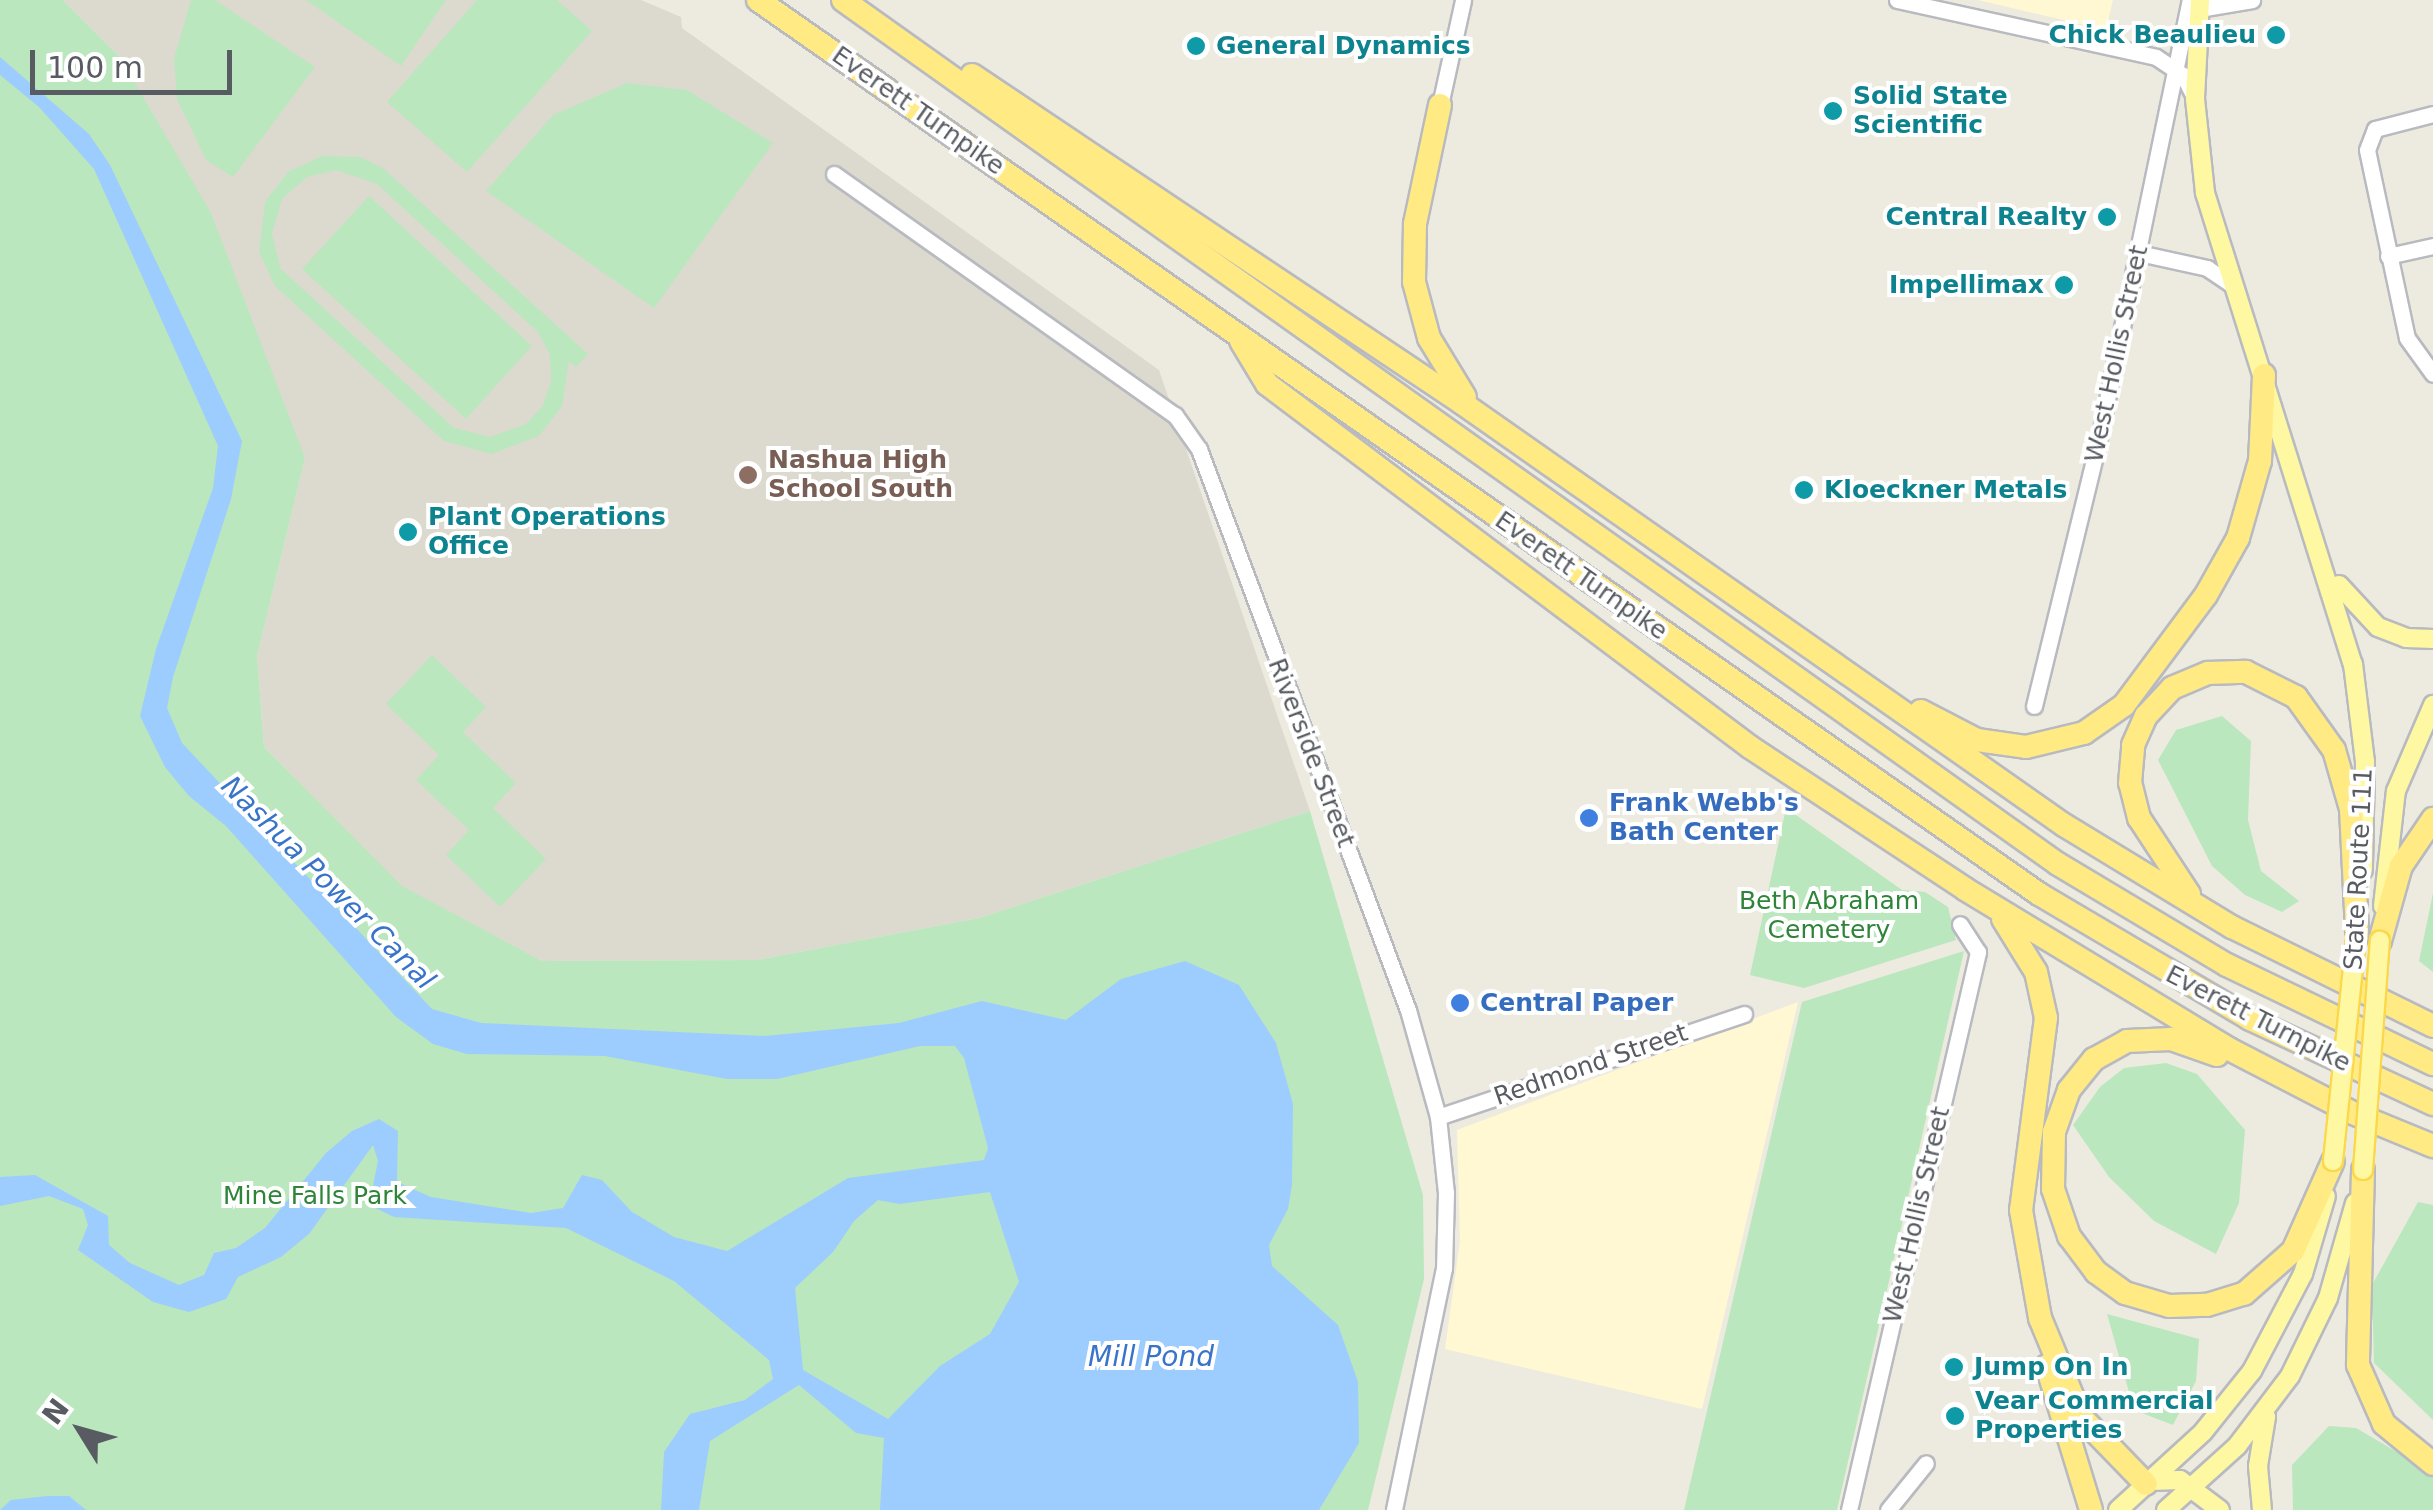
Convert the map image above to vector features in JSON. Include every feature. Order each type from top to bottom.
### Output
[{"type":"highway","name":"Everett Turnpike","points":[[758,0],[2052,903],[2250,1018],[2433,1104]]},
{"type":"highway","name":"Everett Turnpike","points":[[843,0],[2058,864],[2256,981],[2433,1064]]},
{"type":"highway","points":[[856,0],[1488,421],[2064,826],[2232,926],[2433,1024]]},
{"type":"highway","points":[[1440,104],[1414,235],[1415,292],[1443,366],[1488,421]]},
{"type":"highway","points":[[1236,333],[1267,384],[1531,587],[1750,747],[1965,890],[2230,1049],[2349,1111]]},
{"type":"highway","points":[[1782,630],[1977,740],[2036,746],[2092,729],[2138,690],[2234,548],[2256,481],[2264,375]]},
{"type":"highway","points":[[2232,926],[2166,867],[2143,828],[2130,776],[2135,737],[2155,704],[2186,680],[2223,670],[2253,674],[2288,691],[2334,750],[2351,809],[2357,930]]},
{"type":"highway","points":[[2380,941],[2401,866],[2433,820]]},
{"type":"highway","points":[[1965,890],[2014,933],[2044,1002],[2045,1050],[2021,1210],[2056,1410],[2091,1510]]},
{"type":"highway","points":[[2333,1161],[2304,1234],[2274,1272],[2236,1297],[2188,1307],[2125,1293],[2089,1265],[2061,1218],[2051,1162],[2056,1122],[2075,1080],[2101,1054],[2136,1039],[2180,1040],[2433,1146]]},
{"type":"highway","points":[[2363,1170],[2358,1366],[2378,1416],[2433,1464]]},
{"type":"highway","points":[[2040,1318],[2081,1417],[2146,1484]]},
{"type":"main road","name":"State Route 111","points":[[2118,1510],[2218,1416],[2270,1342],[2303,1274],[2333,1161],[2366,798],[2361,713],[2340,608],[2205,192],[2195,98],[2196,3]]},
{"type":"main road","points":[[2317,540],[2362,615],[2394,635],[2433,639]]},
{"type":"main road","name":"State Route 111","points":[[2171,1509],[2272,1403],[2324,1308],[2363,1170],[2394,803],[2433,705]]},
{"type":"main road","points":[[2262,1510],[2258,1455],[2272,1403]]},
{"type":"main road","points":[[2146,1484],[2170,1478],[2193,1488],[2220,1510]]},
{"type":"main road","points":[[2146,1484],[2171,1509]]},
{"type":"street","points":[[1440,104],[1463,0]]},
{"type":"street","points":[[1896,0],[1962,7],[2152,56],[2175,67],[2195,98]]},
{"type":"street","points":[[2196,3],[2252,0]]},
{"type":"street","name":"West Hollis Street","points":[[2034,706],[2139,254],[2175,67],[2196,3]]},
{"type":"street","points":[[2433,114],[2386,124],[2369,138],[2367,167],[2407,338],[2433,374]]},
{"type":"street","name":"Riverside Street","points":[[834,174],[1190,431],[1408,1010],[1438,1117],[1446,1193],[1444,1268],[1394,1510]]},
{"type":"street","points":[[2388,256],[2433,246]]},
{"type":"street","points":[[2139,254],[2207,268],[2232,284]]},
{"type":"street","name":"West Hollis Street","points":[[1848,1510],[1978,952],[1960,924]]},
{"type":"street","name":"Redmond Street","points":[[1438,1117],[1744,1014]]},
{"type":"street","points":[[1888,1510],[1926,1463]]},
{"type":"shaded area","name":"Nashua High School South","points":[[63,0],[641,0],[681,17],[682,28],[1159,370],[1310,811],[979,918],[757,960],[542,961],[402,887],[264,747],[257,656],[305,458],[119,56]]},
{"type":"shaded area","points":[[1978,0],[2113,0],[2106,30]]},
{"type":"shaded area","points":[[1798,1002],[1702,1409],[1445,1349],[1460,1241],[1457,1130]]},
{"type":"green space","name":"Mine Falls Park","points":[[0,0],[63,0],[119,56],[211,213],[305,458],[257,656],[264,747],[402,886],[542,961],[757,960],[979,918],[1310,811],[1423,1195],[1424,1279],[1368,1510],[0,1510]]},
{"type":"green space","points":[[191,0],[215,0],[315,67],[233,177],[206,160],[177,99],[174,59]]},
{"type":"green space","points":[[306,0],[446,0],[401,66]]},
{"type":"green space","points":[[477,0],[557,0],[592,31],[467,172],[387,102]]},
{"type":"green space","points":[[627,83],[687,90],[773,143],[654,308],[486,191],[553,115]]},
{"type":"green space","points":[[322,156],[360,157],[383,168],[588,354],[576,367],[569,361],[562,406],[539,436],[492,454],[444,441],[275,286],[259,252],[265,202],[288,172]],"holes":[[[336,170],[377,184],[538,332],[550,355],[551,382],[542,407],[526,424],[490,437],[454,428],[280,268],[272,234],[282,199],[307,177]]]},
{"type":"green space","points":[[369,196],[532,346],[466,419],[302,269]]},
{"type":"green space","points":[[432,655],[486,707],[463,732],[516,783],[493,808],[546,859],[500,907],[446,855],[469,830],[416,780],[439,755],[386,704]]},
{"type":"green space","points":[[2222,716],[2251,741],[2248,820],[2261,871],[2299,901],[2282,912],[2245,895],[2212,866],[2158,760],[2176,730]]},
{"type":"green space","name":"Beth Abraham Cemetery","points":[[1786,808],[1902,890],[1925,892],[1948,907],[1956,940],[1804,988],[1750,975]]},
{"type":"green space","points":[[2433,893],[2433,972],[2419,961]]},
{"type":"green space","points":[[1964,951],[1837,1510],[1684,1510],[1802,1002]]},
{"type":"green space","points":[[2166,1063],[2197,1074],[2245,1130],[2239,1203],[2216,1254],[2154,1221],[2109,1177],[2073,1125],[2100,1087],[2124,1068]]},
{"type":"green space","points":[[2418,1202],[2433,1205],[2433,1420],[2374,1363],[2372,1285]]},
{"type":"green space","points":[[2107,1314],[2199,1339],[2196,1381],[2173,1425],[2134,1410]]},
{"type":"green space","points":[[2329,1426],[2356,1428],[2433,1473],[2433,1510],[2293,1510],[2292,1465]]},
{"type":"water","name":"Mill Pond","points":[[0,57],[89,134],[110,165],[242,441],[231,499],[173,677],[167,708],[182,743],[432,1009],[481,1023],[765,1036],[899,1023],[982,1001],[1066,1020],[1121,979],[1185,961],[1239,985],[1276,1043],[1293,1104],[1292,1184],[1288,1209],[1269,1245],[1272,1266],[1338,1325],[1358,1382],[1359,1443],[1319,1510],[880,1510],[884,1438],[856,1433],[799,1385],[710,1441],[699,1510],[661,1510],[664,1452],[690,1414],[745,1400],[773,1379],[769,1360],[674,1281],[566,1228],[394,1217],[369,1205],[378,1161],[373,1145],[309,1234],[281,1257],[238,1277],[226,1299],[189,1312],[153,1302],[78,1250],[88,1225],[83,1209],[49,1196],[0,1206],[0,1177],[35,1175],[108,1216],[109,1245],[130,1263],[179,1285],[204,1275],[214,1253],[236,1248],[265,1228],[326,1153],[352,1131],[379,1119],[398,1131],[397,1182],[431,1197],[531,1213],[563,1208],[582,1175],[602,1180],[632,1212],[674,1237],[727,1251],[848,1178],[984,1160],[988,1148],[964,1058],[955,1046],[920,1046],[777,1079],[727,1079],[605,1056],[467,1054],[433,1044],[396,1017],[226,826],[189,796],[165,767],[140,716],[156,649],[213,488],[218,446],[94,169],[39,107],[0,75]],"holes":[[[990,1192],[1019,1282],[990,1334],[940,1366],[888,1419],[803,1370],[795,1288],[833,1252],[854,1221],[878,1200],[899,1204]]]},
{"type":"water","points":[[69,1496],[86,1510],[0,1510],[11,1500]]},
{"type":"place","name":"Chick Beaulieu","points":[[2276,35]]},
{"type":"place","name":"General Dynamics","points":[[1196,46]]},
{"type":"place","name":"Solid State Scientific","points":[[1833,111]]},
{"type":"place","name":"Central Realty","points":[[2107,217]]},
{"type":"place","name":"Impellimax","points":[[2064,285]]},
{"type":"place","name":"Nashua High School South","points":[[748,475]]},
{"type":"place","name":"Kloeckner Metals","points":[[1804,490]]},
{"type":"place","name":"Plant Operations Office","points":[[408,532]]},
{"type":"place","name":"Frank Webb's Bath Center","points":[[1589,818]]},
{"type":"place","name":"Central Paper","points":[[1460,1003]]},
{"type":"place","name":"Jump On In","points":[[1954,1367]]},
{"type":"place","name":"Vear Commercial Properties","points":[[1955,1416]]},
{"type":"water label","name":"Nashua Power Canal","points":[[328,883]]}]
